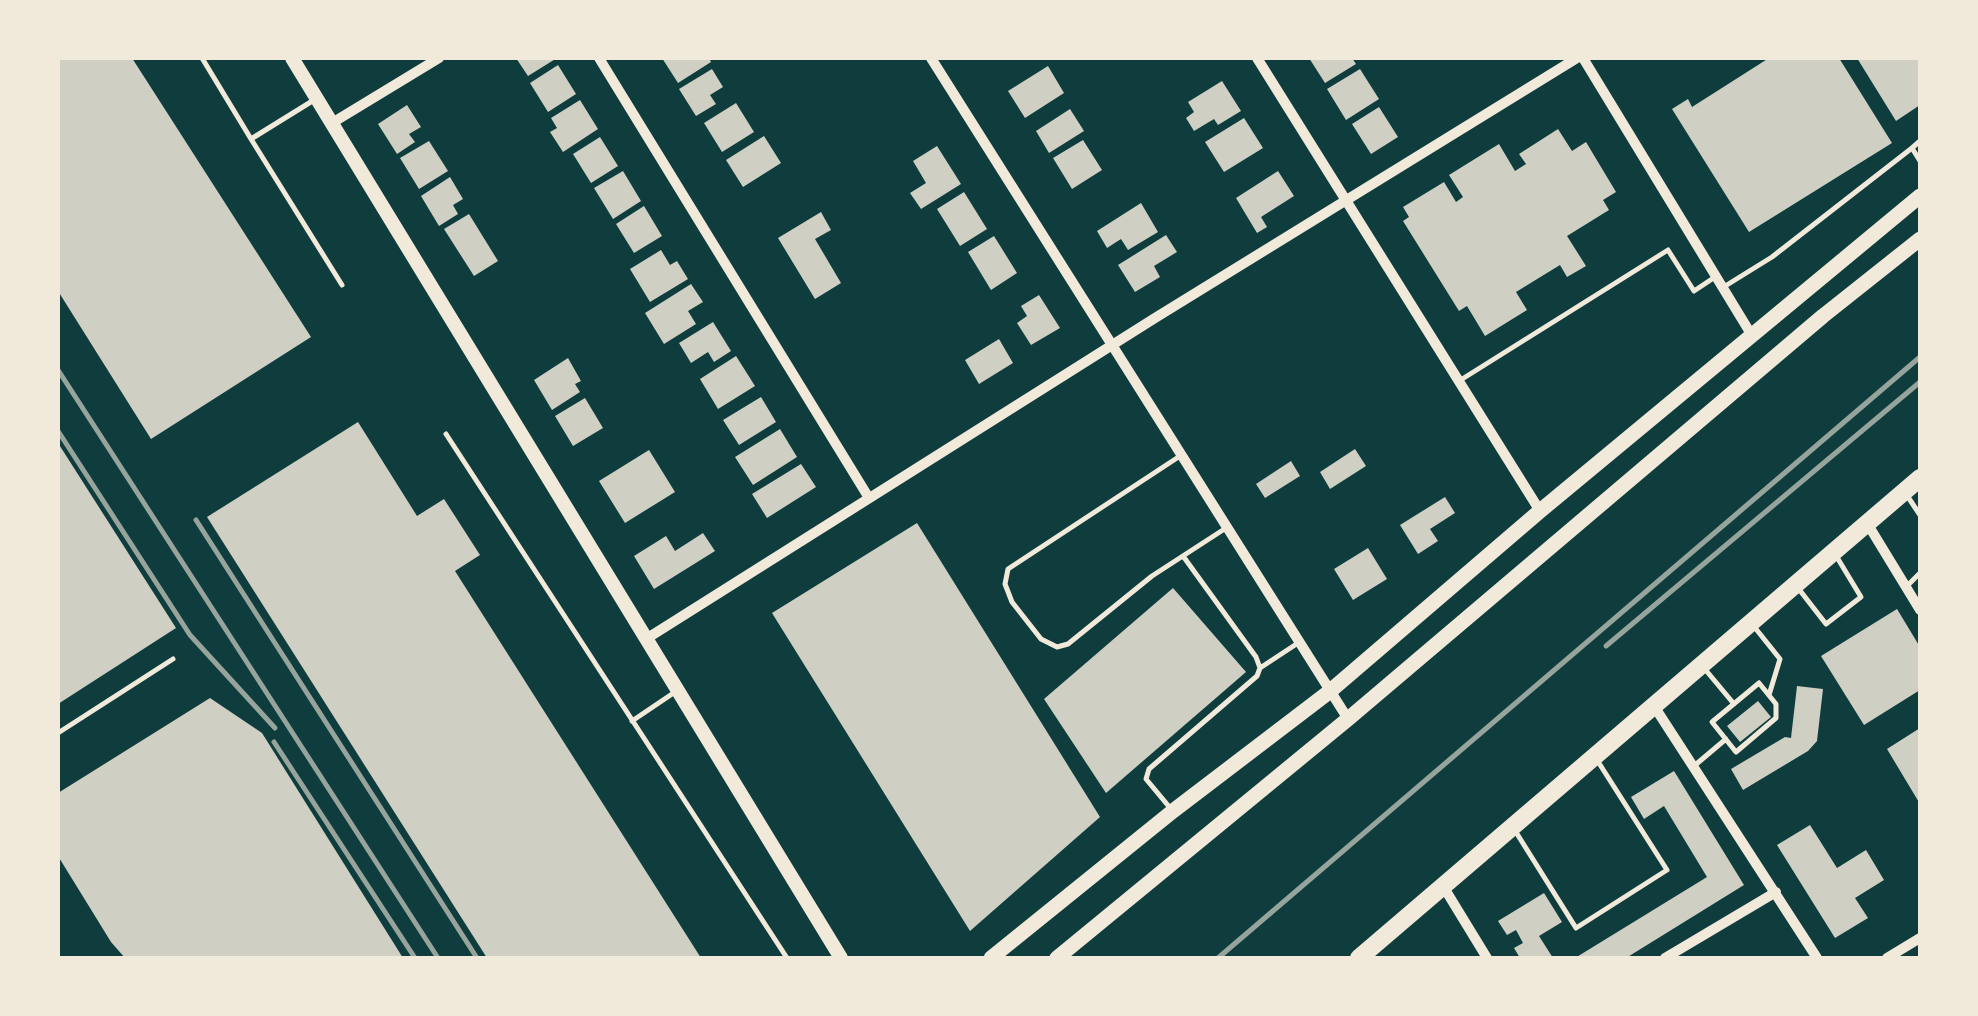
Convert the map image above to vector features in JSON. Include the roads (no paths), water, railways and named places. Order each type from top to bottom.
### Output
[{"type":"main road","points":[[991,958],[1173,811],[1330,692],[1540,511],[1920,196]]},
{"type":"main road","points":[[1056,958],[1348,720],[1750,376],[1920,239]]},
{"type":"main road","points":[[1359,958],[1920,478]]},
{"type":"street","points":[[292,58],[841,958]]},
{"type":"street","points":[[332,123],[439,58]]},
{"type":"street","points":[[599,58],[869,498]]},
{"type":"street","points":[[931,58],[1348,720]]},
{"type":"street","points":[[1257,58],[1540,511]]},
{"type":"street","points":[[646,639],[1111,346],[1580,58],[1751,334]]},
{"type":"street","points":[[1867,523],[1920,610]]},
{"type":"street","points":[[1654,706],[1817,958]]},
{"type":"street","points":[[1443,886],[1487,958]]},
{"type":"street","points":[[1665,958],[1776,892]]},
{"type":"street","points":[[1887,958],[1920,938]]},
{"type":"lane","points":[[202,58],[342,286]]},
{"type":"lane","points":[[251,138],[317,98]]},
{"type":"lane","points":[[1722,288],[1772,257],[1920,141]]},
{"type":"lane","points":[[1912,148],[1920,161]]},
{"type":"lane","points":[[1459,381],[1668,250],[1694,291],[1715,277]]},
{"type":"lane","points":[[446,434],[787,958]]},
{"type":"lane","points":[[1180,456],[1008,569],[1004,584],[1012,602],[1041,639],[1057,647],[1068,644],[1152,576],[1226,528]]},
{"type":"lane","points":[[1904,492],[1920,515]]},
{"type":"lane","points":[[1795,585],[1826,624],[1861,597],[1834,552]]},
{"type":"lane","points":[[1183,556],[1260,668]]},
{"type":"lane","points":[[1906,587],[1920,574]]},
{"type":"lane","points":[[1751,623],[1780,659],[1768,695]]},
{"type":"lane","points":[[1173,811],[1146,779],[1148,769],[1257,676],[1260,668],[1298,643]]},
{"type":"lane","points":[[58,732],[174,659]]},
{"type":"lane","points":[[1701,665],[1734,704]]},
{"type":"lane","points":[[1759,684],[1768,695],[1776,704],[1776,718],[1736,752],[1712,722],[1759,684]]},
{"type":"lane","points":[[632,721],[678,690]]},
{"type":"lane","points":[[1694,766],[1726,739]]},
{"type":"lane","points":[[1512,827],[1576,928],[1667,870],[1595,756]]},
{"type":"railway","points":[[1218,958],[1920,357]]},
{"type":"railway","points":[[58,370],[438,958]]},
{"type":"railway","points":[[1606,646],[1920,382]]},
{"type":"railway","points":[[58,431],[190,635],[275,728]]},
{"type":"railway","points":[[196,520],[477,958]]},
{"type":"railway","points":[[274,742],[415,958]]}]
